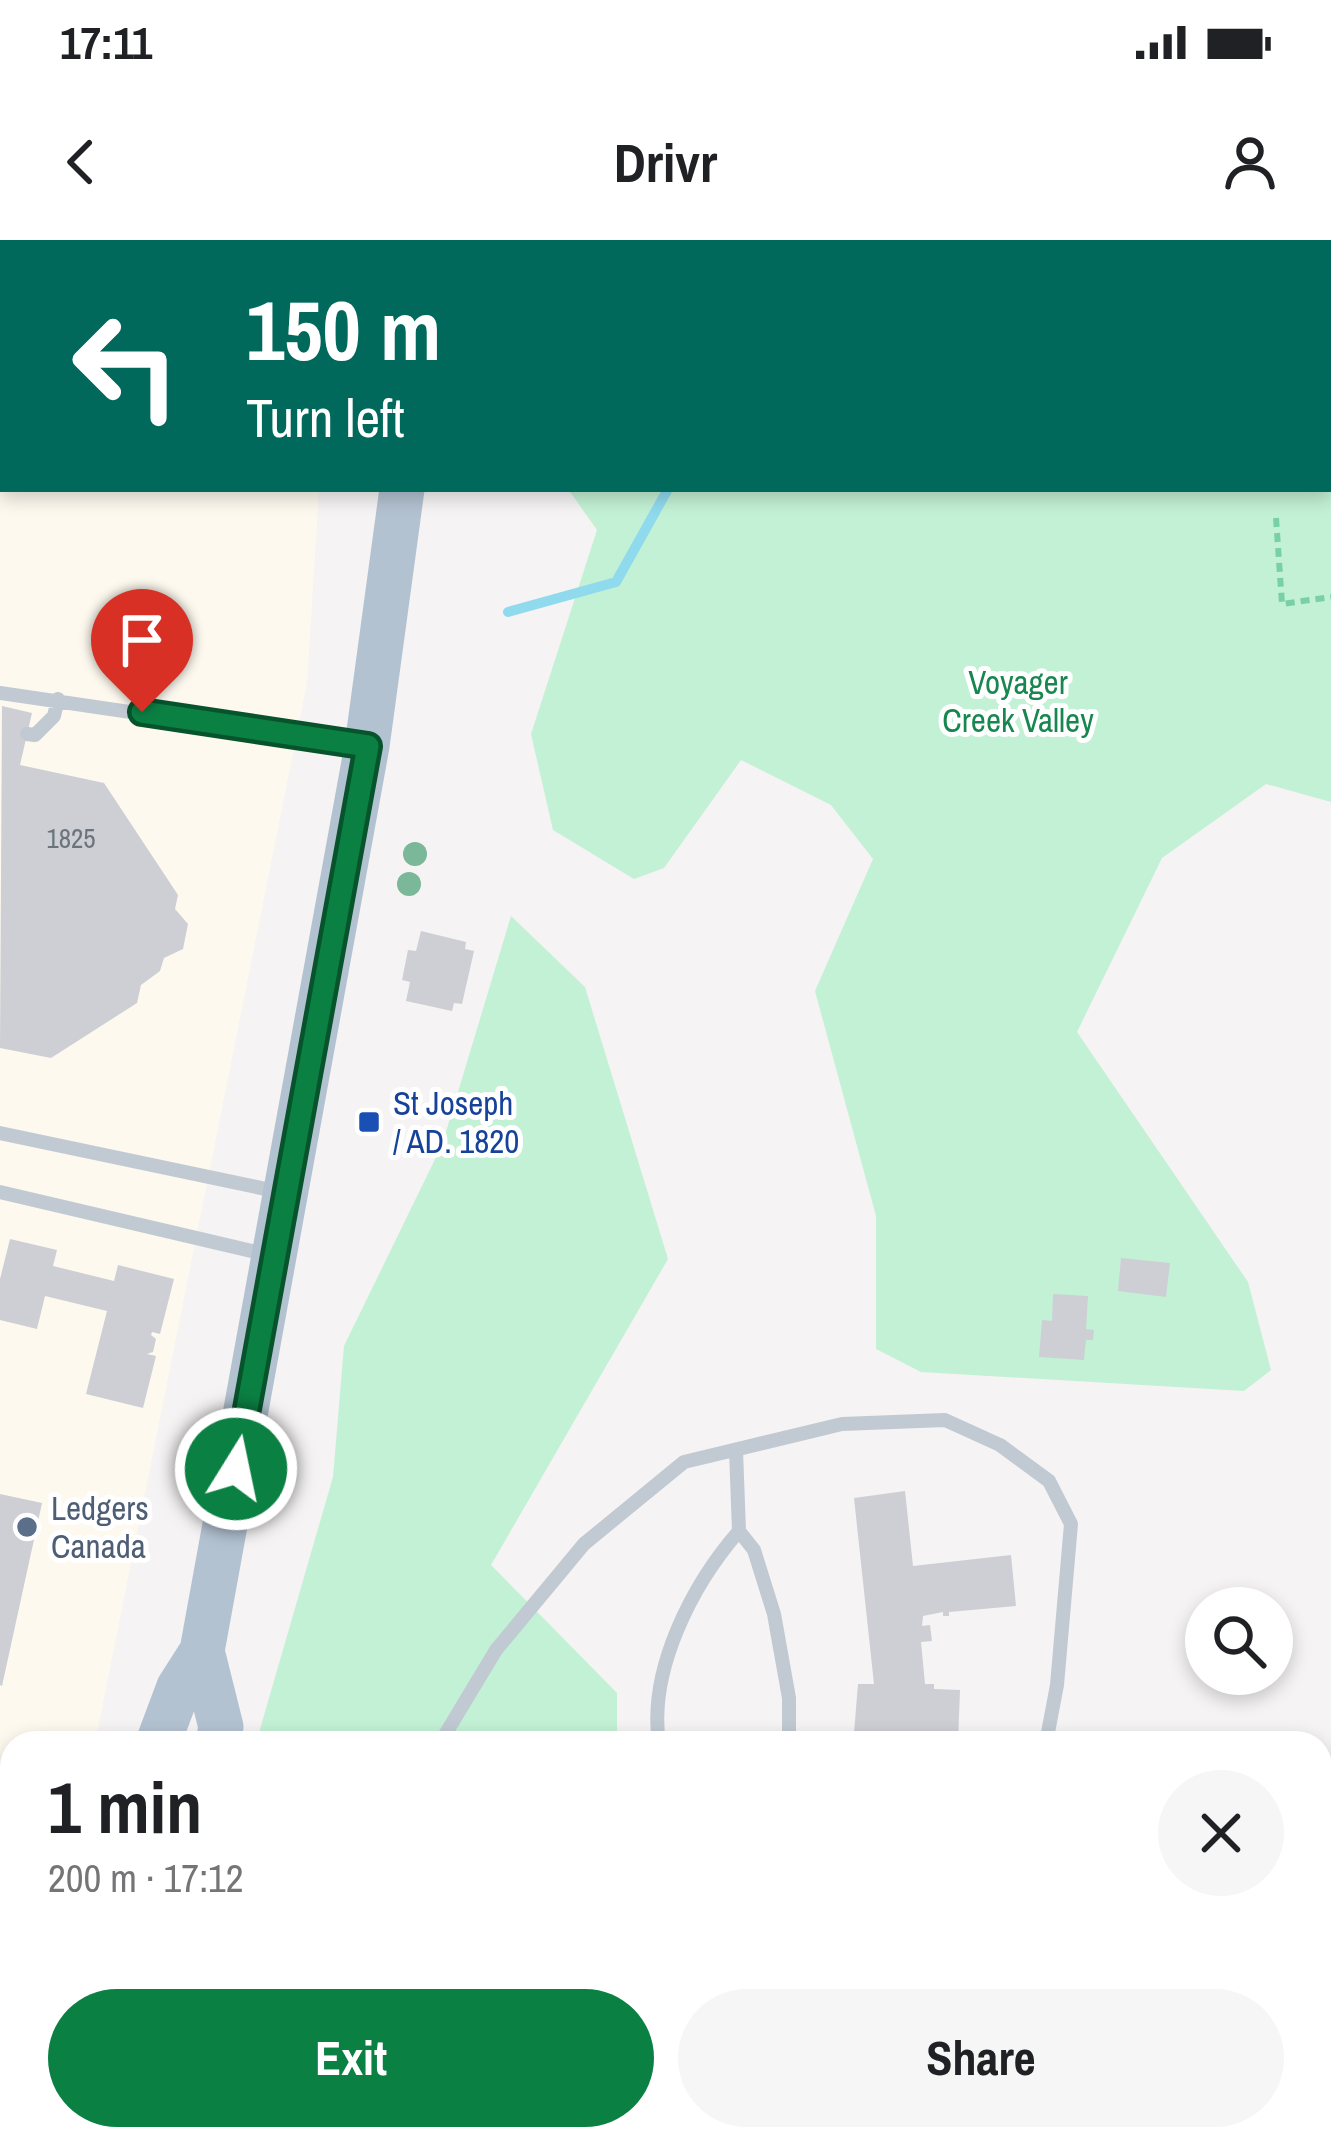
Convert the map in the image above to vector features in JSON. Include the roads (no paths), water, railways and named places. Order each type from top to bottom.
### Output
[{"type":"main road","points":[[162,1731],[179,1687],[202,1652],[368,746],[402,492]]},
{"type":"main road","points":[[202,1652],[220,1731]]},
{"type":"lane","points":[[0,693],[368,746]]},
{"type":"lane","points":[[27,734],[35,735],[54,716],[58,699]]},
{"type":"lane","points":[[0,1133],[284,1193]]},
{"type":"lane","points":[[0,1192],[274,1256]]},
{"type":"lane","points":[[447,1731],[496,1650],[584,1544],[684,1462],[842,1424],[945,1420],[1000,1445],[1048,1481],[1071,1524],[1057,1685],[1048,1731]]},
{"type":"lane","points":[[736,1450],[739,1531],[754,1550],[774,1614],[789,1698],[789,1731]]},
{"type":"lane","points":[[659,1731],[658,1695],[668,1658],[706,1576],[739,1531]]},
{"type":"waterway","points":[[508,612],[616,582],[666,492]]},
{"type":"place","name":"St Joseph / AD. 1820","points":[[369,1122]]},
{"type":"place","name":"Ledgers Canada","points":[[27,1527]]},
{"type":"park label","name":"Voyager Creek Valley","points":[[1018,701]]}]
